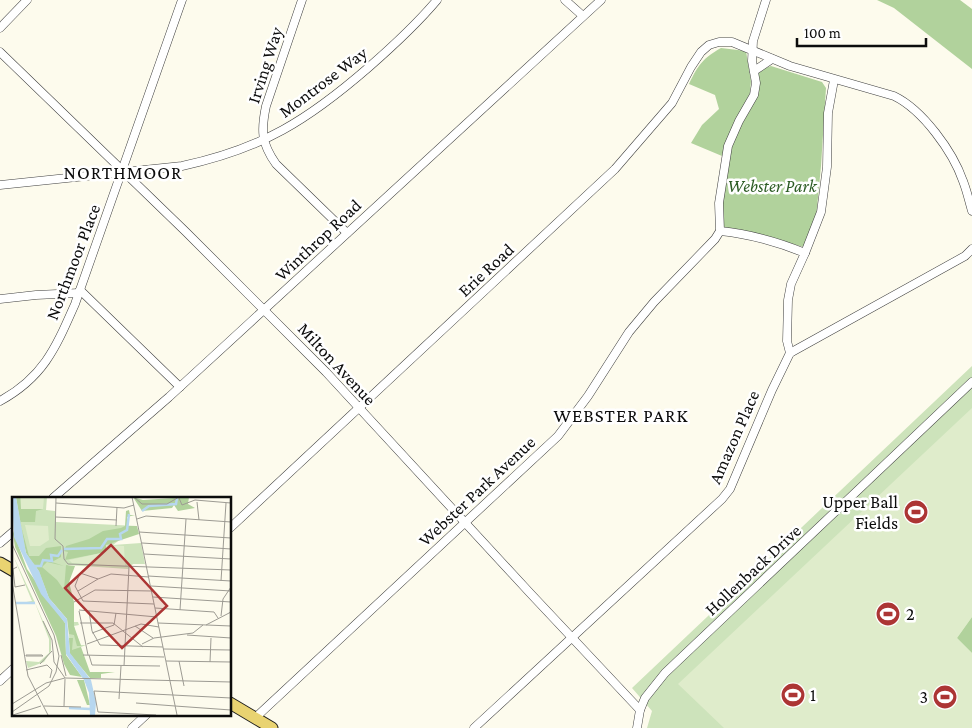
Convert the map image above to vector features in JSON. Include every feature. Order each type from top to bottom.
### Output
[{"type":"main road","points":[[0,563],[12,570]]},
{"type":"main road","points":[[231,703],[272,728]]},
{"type":"street","points":[[0,28],[27,0]]},
{"type":"street","name":"Northmoor Place","points":[[0,401],[22,387],[38,372],[48,360],[59,340],[123,172],[182,0]]},
{"type":"street","name":"Irving Way","points":[[263,141],[263,123],[266,106],[302,0]]},
{"type":"street","name":"Montrose Way","points":[[0,185],[182,166],[208,161],[263,141],[282,132],[330,100],[393,46],[437,0]]},
{"type":"street","points":[[565,0],[583,16]]},
{"type":"street","name":"Winthrop Road","points":[[54,497],[180,387],[601,0]]},
{"type":"street","points":[[766,0],[753,41],[752,50],[756,83],[754,95],[739,121],[728,146],[719,204],[720,232],[750,236],[787,246],[805,254]]},
{"type":"street","name":"Erie Road","points":[[231,527],[614,169],[672,103],[691,67],[701,52],[709,45],[719,42],[732,42],[772,60],[834,80],[894,96],[904,101],[943,143],[963,181],[972,211]]},
{"type":"street","name":"Milton Avenue","points":[[0,52],[326,372],[640,710]]},
{"type":"street","points":[[754,71],[762,64],[772,60]]},
{"type":"street","points":[[834,80],[828,114],[828,167],[821,212],[791,284],[788,300],[786,341],[790,353],[965,256],[972,249]]},
{"type":"street","points":[[263,141],[268,153],[276,164],[347,233]]},
{"type":"street","name":"Webster Park Avenue","points":[[255,718],[558,436],[588,396],[629,332],[666,289],[700,256],[720,232]]},
{"type":"street","points":[[0,298],[79,291],[180,387]]},
{"type":"street","name":"Amazon Place","points":[[474,728],[722,499],[730,489],[772,390],[790,353]]},
{"type":"street","name":"Hollenback Drive","points":[[637,728],[640,710],[645,698],[665,673],[972,382]]},
{"type":"street","points":[[0,543],[12,533]]},
{"type":"street","points":[[0,681],[12,670]]},
{"type":"street","points":[[132,728],[145,716]]},
{"type":"green space","points":[[877,0],[960,0],[972,9],[972,69],[894,8]]},
{"type":"green space","points":[[721,48],[746,51],[751,81],[750,93],[725,145],[722,156],[691,143],[702,125],[719,109],[715,95],[689,84],[702,63]]},
{"type":"green space","name":"Webster Park","points":[[771,66],[822,82],[826,88],[816,218],[804,247],[724,227],[723,194],[731,149],[757,94],[758,74],[763,69]]},
{"type":"green space","name":"Upper Ball Fields","points":[[972,366],[972,728],[647,728],[652,711],[632,688]]},
{"type":"green space","name":"Upper Ball Fields","points":[[972,408],[972,617],[957,638],[972,653],[972,728],[724,728],[678,684]]},
{"type":"green space","points":[[972,617],[972,653],[957,638]]},
{"type":"place","name":"Upper Ball Fields","points":[[916,512]]},
{"type":"place","name":"2","points":[[888,614]]},
{"type":"place","name":"1","points":[[793,695]]},
{"type":"place","name":"3","points":[[945,697]]},
{"type":"district","name":"NORTHMOOR","points":[[123,172]]},
{"type":"district","name":"WEBSTER PARK","points":[[621,415]]}]
